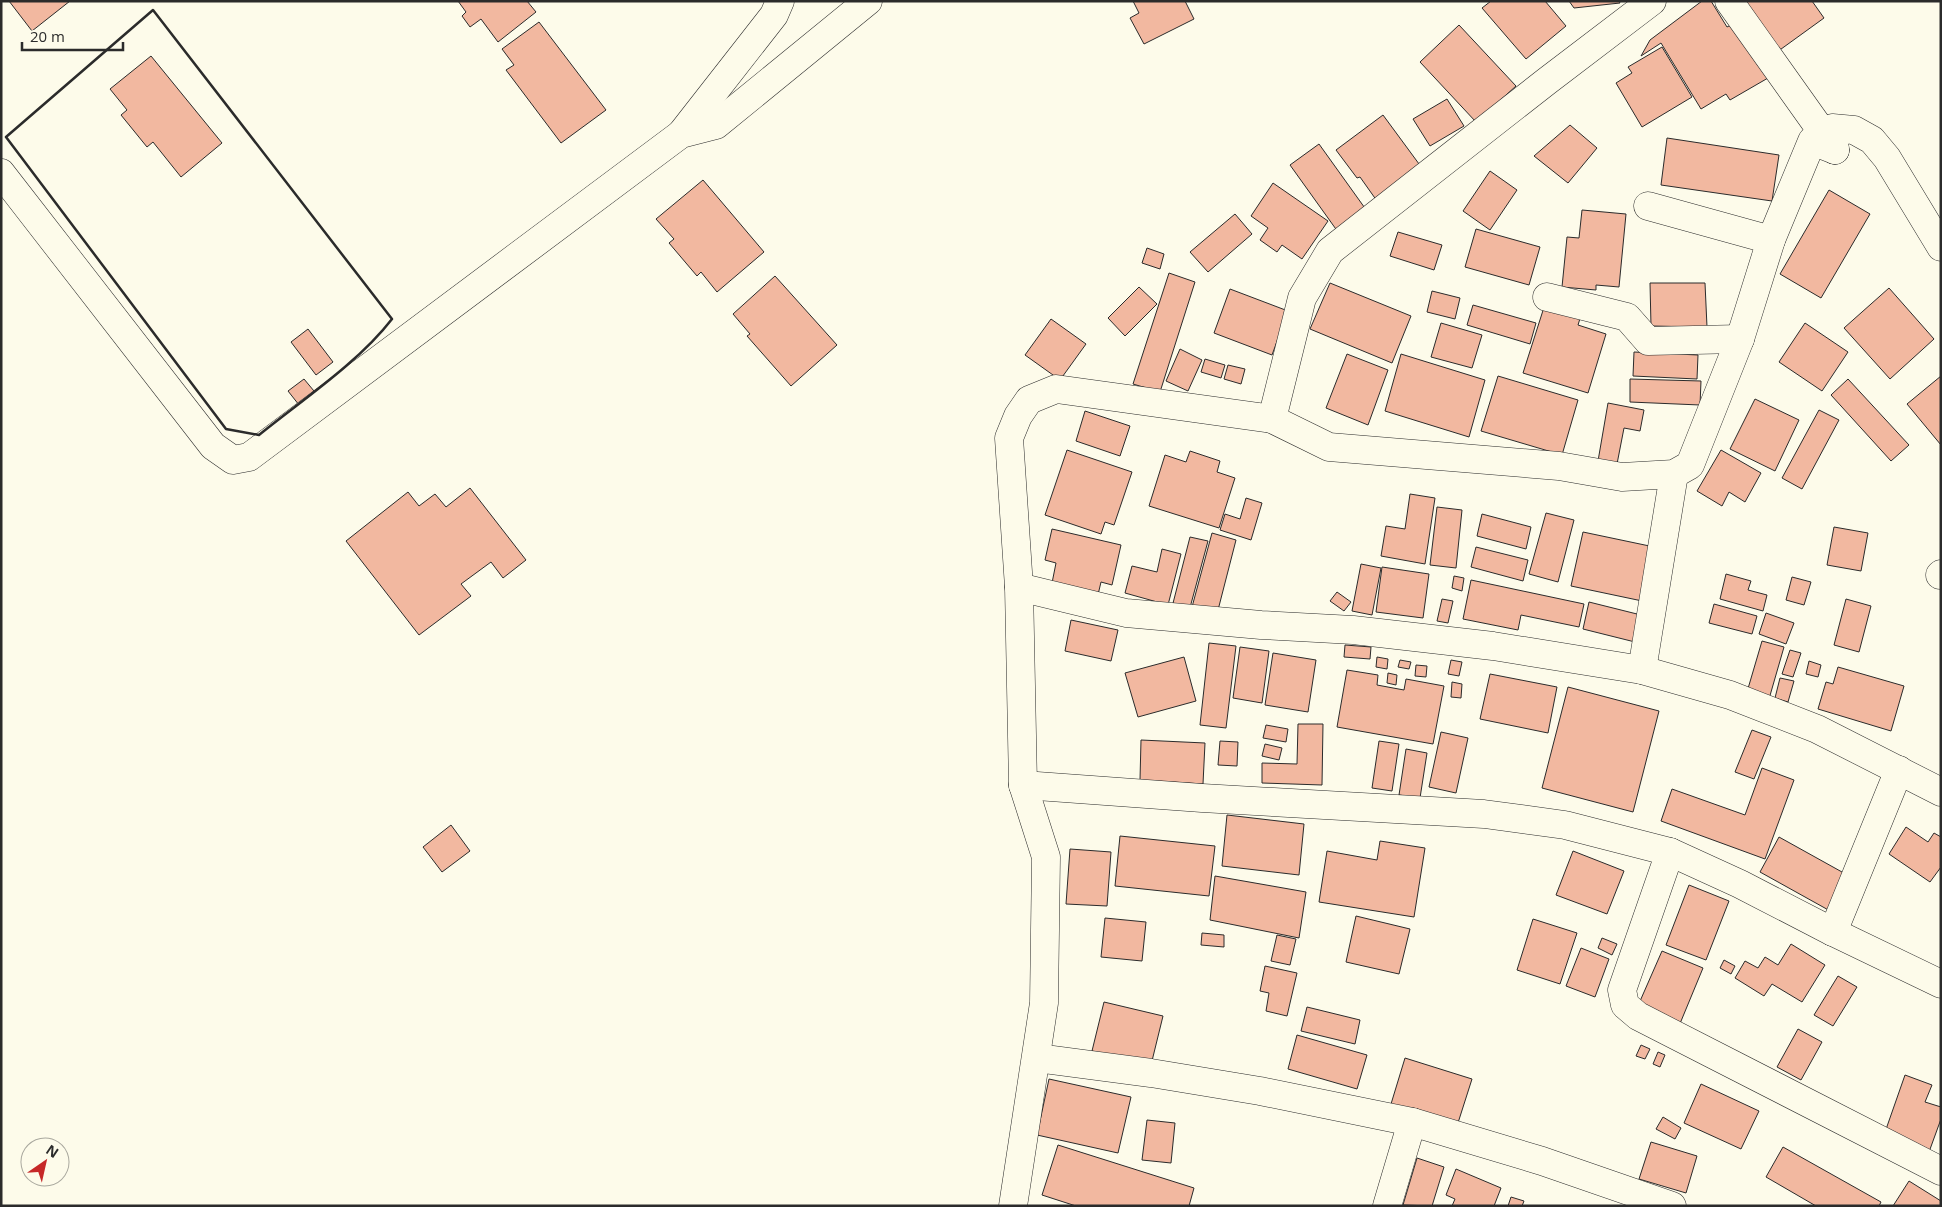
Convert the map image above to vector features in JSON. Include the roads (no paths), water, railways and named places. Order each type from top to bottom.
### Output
[{"type":"street","points":[[1,173],[213,446],[233,460],[249,457],[681,134],[774,15],[780,1]]},
{"type":"street","points":[[681,134],[716,125],[868,1]]},
{"type":"street","points":[[1272,419],[1302,298],[1330,251],[1547,80],[1652,1]]},
{"type":"street","points":[[1729,1],[1835,150]]},
{"type":"street","points":[[1835,150],[1832,128],[1854,130],[1872,140],[1888,158],[1941,247]]},
{"type":"street","points":[[1013,1206],[1044,1003],[1046,857],[1023,785],[1019,587],[1009,438],[1018,416],[1030,400],[1056,389],[1272,419],[1329,447],[1559,466],[1622,478],[1674,474],[1690,465],[1740,339],[1771,240],[1812,141],[1835,150]]},
{"type":"street","points":[[1648,206],[1771,240]]},
{"type":"street","points":[[1547,297],[1627,317],[1648,342],[1740,339]]},
{"type":"street","points":[[1642,670],[1674,474]]},
{"type":"street","points":[[1019,587],[1126,612],[1261,625],[1363,631],[1493,646],[1642,670],[1730,695],[1818,729],[1941,792]]},
{"type":"street","points":[[1832,932],[1899,770]]},
{"type":"street","points":[[1023,785],[1202,798],[1484,814],[1565,825],[1670,852],[1740,884],[1832,932],[1941,984]]},
{"type":"street","points":[[1670,852],[1622,990],[1625,1006],[1638,1016],[1941,1171]]},
{"type":"street","points":[[1037,1058],[1151,1073],[1242,1088],[1412,1122],[1542,1161],[1672,1206]]},
{"type":"street","points":[[1387,1206],[1412,1122]]}]
